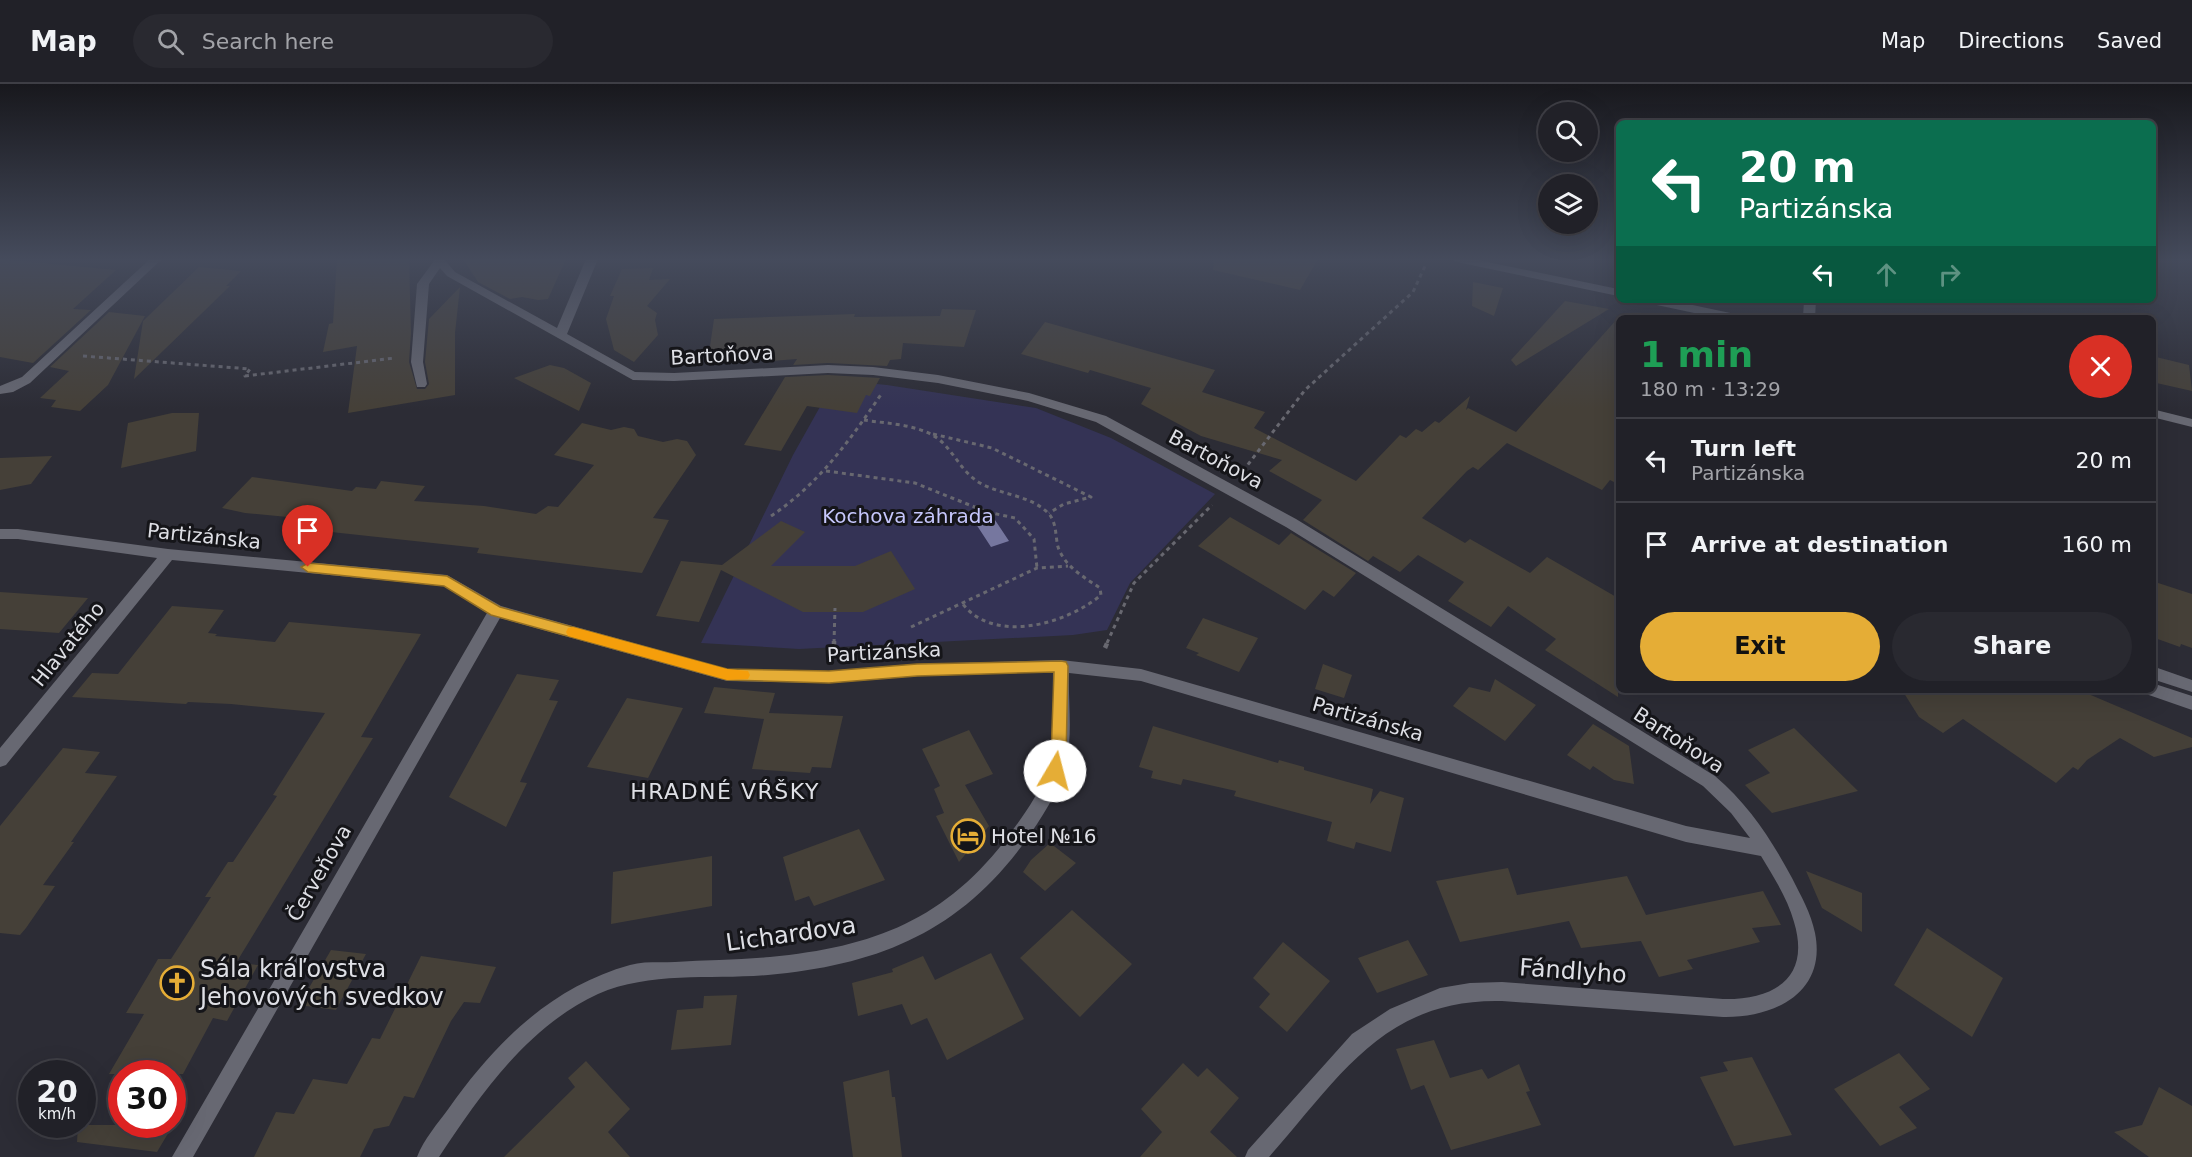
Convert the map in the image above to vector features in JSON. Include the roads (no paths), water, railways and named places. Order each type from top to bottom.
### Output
[{"type":"street","points":[[0,390],[9,389],[26,380],[102,309]]},
{"type":"street","points":[[421,309],[418,355],[421,384]]},
{"type":"street","name":"Bartoňova","points":[[513,309],[625,373],[639,376],[674,377],[828,369],[897,374],[1029,397],[1101,419],[1229,488],[1426,605],[1710,781],[1727,796],[1751,824],[1766,849]]},
{"type":"street","points":[[560,336],[571,309]]},
{"type":"street","points":[[1694,309],[1722,315]]},
{"type":"street","points":[[2156,414],[2192,423]]},
{"type":"street","name":"Partizánska","points":[[0,534],[18,534],[168,554],[447,581],[496,611],[727,675],[829,677],[917,670],[1061,666],[1141,675],[1686,834],[1766,849]]},
{"type":"street","name":"Hlavatého","points":[[0,760],[168,554]]},
{"type":"street","name":"Červeňova","points":[[182,1157],[496,611]]},
{"type":"street","name":"Lichardova","points":[[427,1157],[459,1109],[507,1048],[554,1008],[592,989],[638,972],[763,967],[839,956],[885,944],[906,935],[961,901],[984,881],[1007,852],[1035,812],[1049,784],[1059,757],[1061,666]]},
{"type":"street","points":[[2156,673],[2192,686]]},
{"type":"street","points":[[2156,690],[2192,703]]},
{"type":"street","name":"Fándlyho","points":[[1255,1157],[1359,1041],[1376,1028],[1433,999],[1469,992],[1492,992],[1737,1008],[1758,1006],[1783,996],[1802,978],[1806,966],[1807,940],[1803,918],[1766,849]]},
{"type":"water","points":[[985,513],[989,519],[993,517],[1009,541],[991,547],[976,524],[979,523],[976,517]]},
{"type":"place","name":"Hotel №16","points":[[968,836]]},
{"type":"place","name":"Sála kráľovstva Jehovových svedkov","points":[[177,983]]},
{"type":"district","name":"HRADNÉ VŔŠKY","points":[[725,791]]},
{"type":"park label","name":"Kochova záhrada","points":[[908,516]]}]
